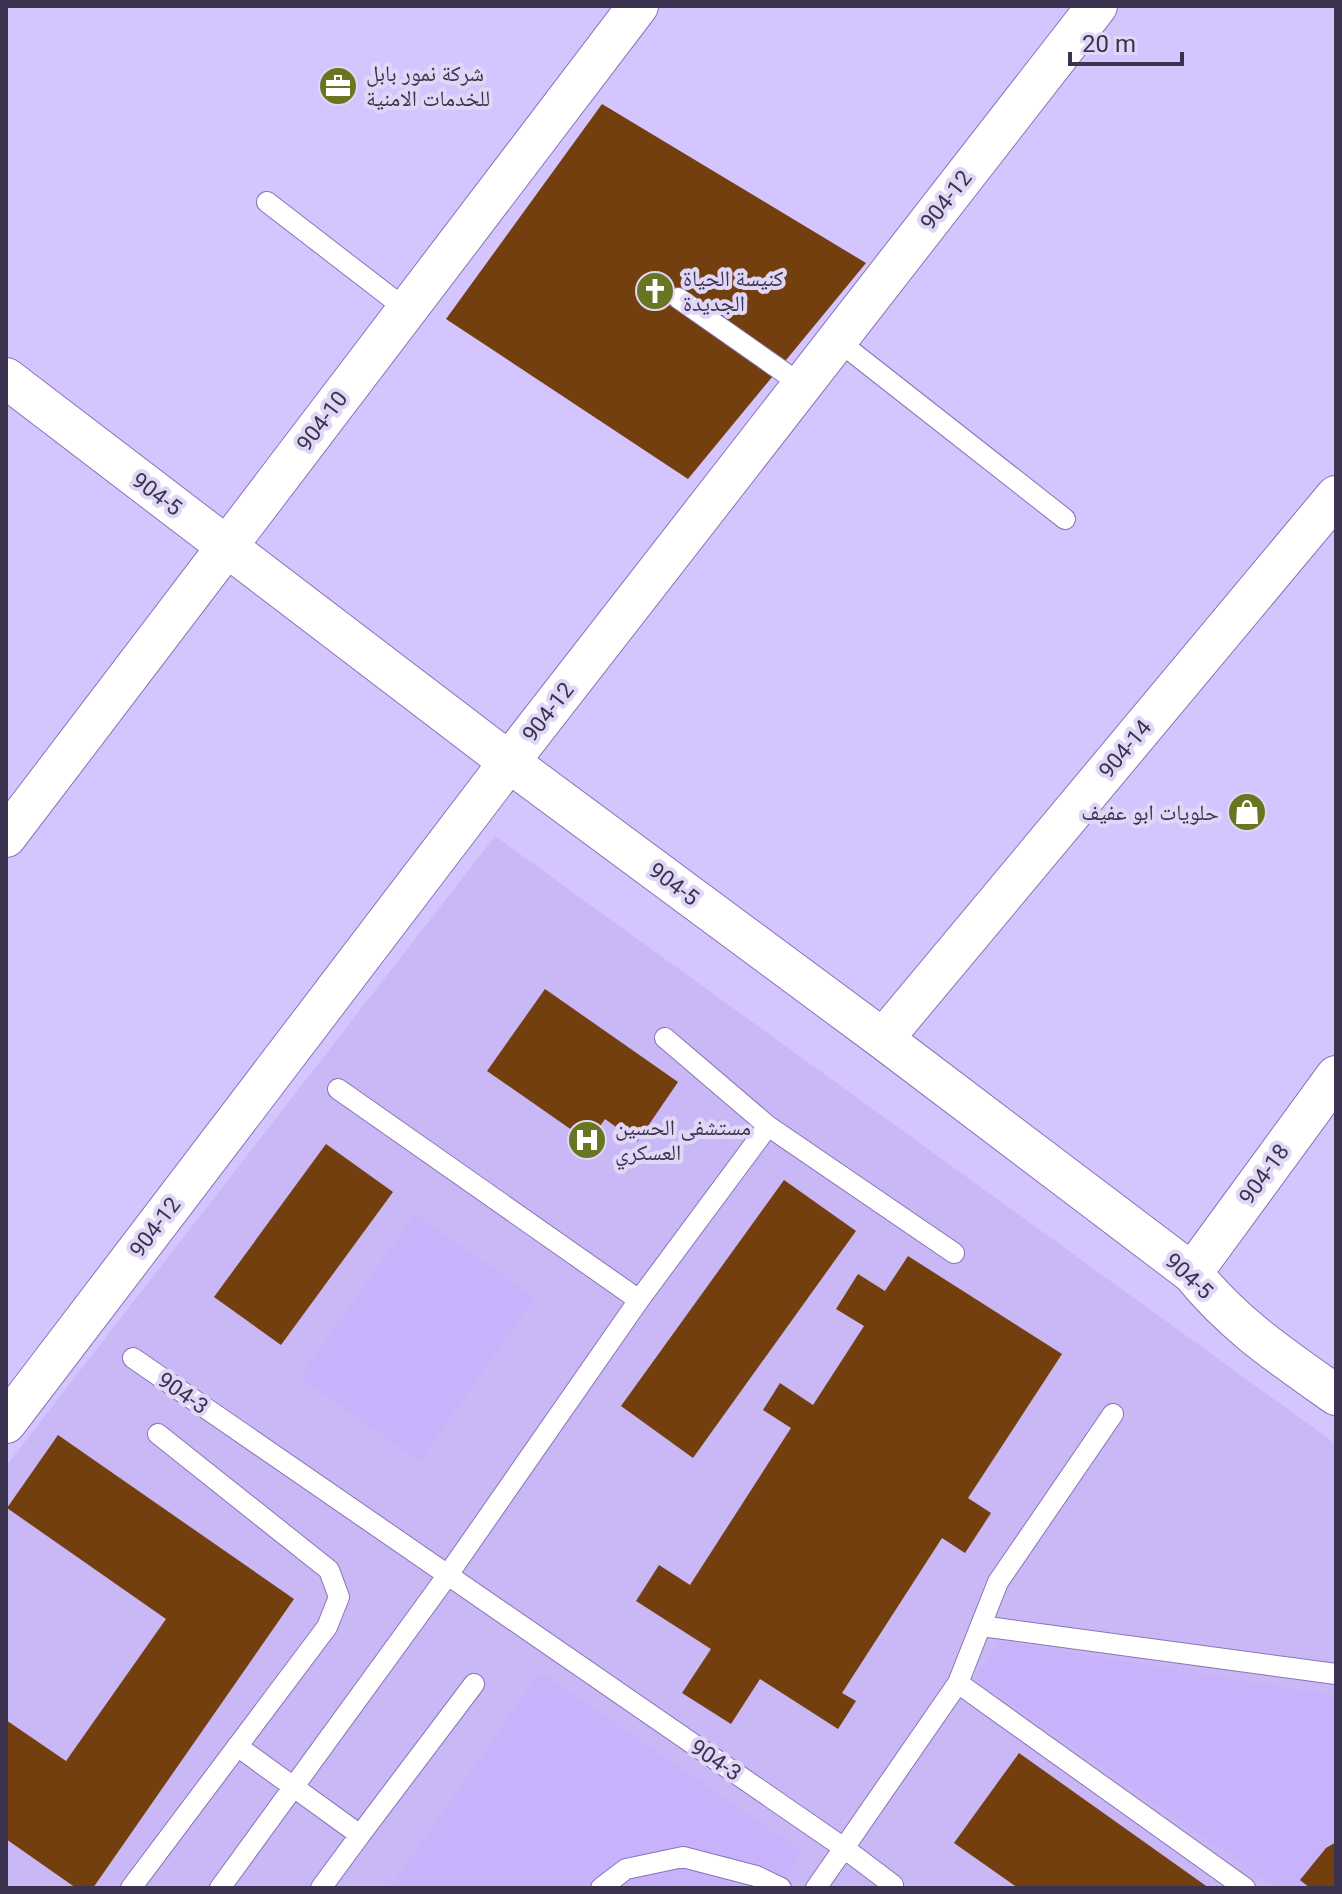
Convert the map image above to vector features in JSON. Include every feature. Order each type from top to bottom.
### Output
[{"type":"street","name":"904-10","points":[[6,837],[638,6]]},
{"type":"street","name":"904-12","points":[[6,1423],[509,762],[1097,6]]},
{"type":"street","name":"904-5","points":[[6,378],[509,762],[1192,1273],[1248,1332],[1336,1395]]},
{"type":"street","name":"904-14","points":[[883,1039],[1336,496]]},
{"type":"street","name":"904-18","points":[[1192,1273],[1336,1076]]},
{"type":"lane","points":[[267,202],[407,310]]},
{"type":"lane","points":[[678,298],[802,385]]},
{"type":"lane","points":[[837,340],[1065,519]]},
{"type":"lane","points":[[665,1038],[768,1126],[954,1253]]},
{"type":"lane","points":[[338,1089],[639,1300]]},
{"type":"lane","points":[[220,1888],[447,1576],[639,1300],[768,1126]]},
{"type":"lane","name":"904-3","points":[[133,1358],[844,1848],[893,1885],[891,1888]]},
{"type":"lane","points":[[816,1888],[958,1683],[998,1582],[1113,1414]]},
{"type":"lane","points":[[131,1888],[327,1627],[339,1597],[329,1570],[158,1434]]},
{"type":"lane","points":[[981,1626],[1336,1674]]},
{"type":"lane","points":[[958,1683],[1245,1888]]},
{"type":"lane","points":[[321,1888],[474,1684]]},
{"type":"lane","points":[[237,1746],[360,1835]]},
{"type":"lane","points":[[601,1888],[626,1869],[683,1857],[756,1876],[781,1888]]},
{"type":"shaded area","name":"مستشفى الحسين العسكري","points":[[495,836],[1336,1444],[1336,1888],[6,1888],[6,1466]]},
{"type":"shaded area","points":[[415,1214],[535,1298],[419,1461],[300,1377]]},
{"type":"shaded area","points":[[1000,1641],[1336,1696],[1336,1888],[1278,1888],[974,1679]]},
{"type":"shaded area","points":[[540,1672],[802,1851],[777,1888],[390,1888]]},
{"type":"building","name":"كنيسة الحياة الجديدة","points":[[602,104],[866,263],[688,479],[446,319]]},
{"type":"building","points":[[545,989],[678,1082],[637,1142],[605,1119],[589,1142],[487,1071]]},
{"type":"building","points":[[326,1144],[393,1192],[281,1345],[214,1297]]},
{"type":"building","points":[[784,1180],[856,1231],[693,1458],[621,1406]]},
{"type":"building","points":[[908,1256],[1062,1354],[968,1498],[991,1513],[965,1553],[942,1538],[842,1693],[856,1701],[838,1729],[760,1679],[731,1724],[682,1693],[711,1649],[636,1601],[659,1565],[690,1585],[791,1428],[763,1410],[780,1383],[813,1405],[864,1326],[836,1309],[858,1274],[885,1291]]},
{"type":"building","points":[[58,1435],[294,1599],[93,1888],[76,1888],[6,1839],[6,1720],[66,1761],[166,1619],[7,1508]]},
{"type":"building","points":[[1019,1753],[1209,1888],[1018,1888],[954,1843]]},
{"type":"building","points":[[1336,1842],[1336,1888],[1310,1888],[1300,1880],[1326,1848]]},
{"type":"place","name":"شركة نمور بابل للخدمات الامنية","points":[[338,86]]},
{"type":"place","name":"كنيسة الحياة الجديدة","points":[[655,291]]},
{"type":"place","name":"حلويات ابو عفيف","points":[[1247,812]]},
{"type":"place","name":"مستشفى الحسين العسكري","points":[[587,1140]]}]
